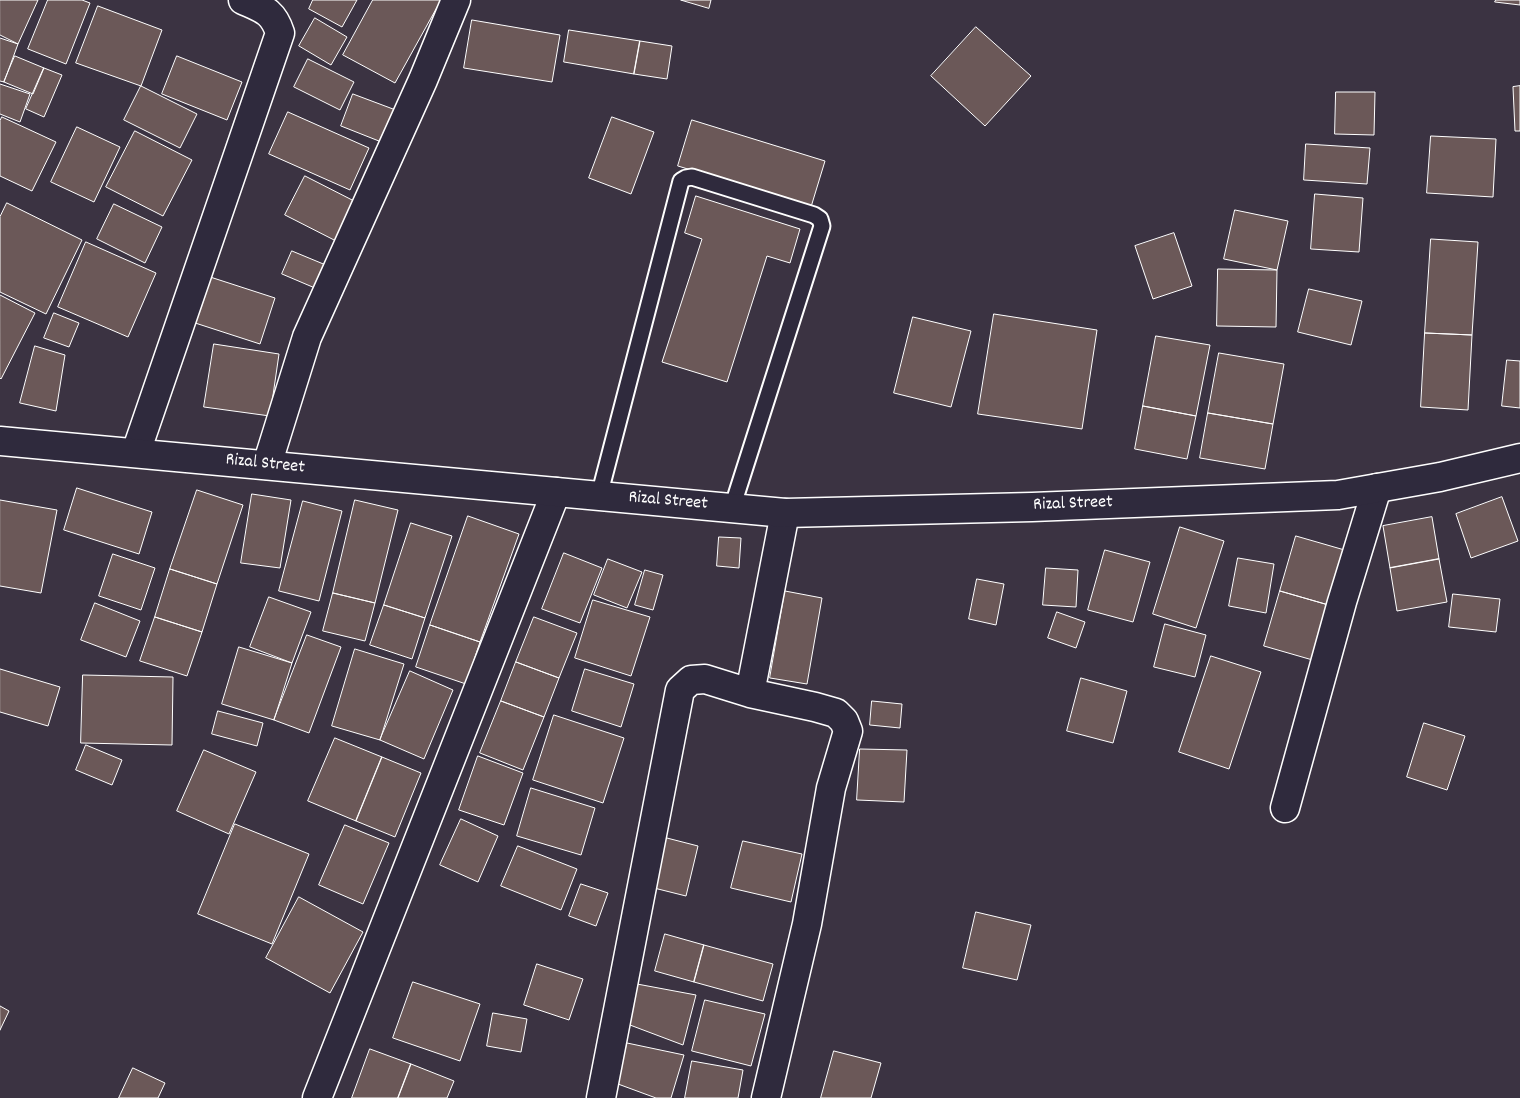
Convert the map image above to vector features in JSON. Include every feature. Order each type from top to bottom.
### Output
[{"type":"street","points":[[136,452],[280,33],[276,19],[264,10],[243,0]]},
{"type":"street","points":[[266,465],[307,337],[423,80],[456,0]]},
{"type":"street","name":"Rizal Street","points":[[0,441],[785,513],[1032,507],[1338,495],[1440,477],[1520,458]]},
{"type":"street","points":[[1285,808],[1342,602],[1377,488]]},
{"type":"street","points":[[317,1098],[556,492]]},
{"type":"street","points":[[750,693],[785,513]]},
{"type":"street","points":[[601,1098],[680,690],[691,680],[705,679],[750,693],[836,713],[844,721],[848,730],[831,788],[807,924],[766,1098]]},
{"type":"lane","points":[[599,496],[681,181],[692,177],[814,215],[820,219],[822,226],[732,508]]},
{"type":"building","points":[[0,0],[38,0],[18,44],[0,35]]},
{"type":"building","points":[[48,0],[82,0],[90,3],[66,64],[28,49]]},
{"type":"building","points":[[313,0],[357,0],[342,27],[309,9]]},
{"type":"building","points":[[373,0],[441,0],[395,83],[343,55]]},
{"type":"building","points":[[681,0],[711,0],[709,8]]},
{"type":"building","points":[[1496,0],[1520,0],[1520,5],[1495,2]]},
{"type":"building","points":[[98,6],[162,30],[141,86],[76,63]]},
{"type":"building","points":[[315,18],[347,37],[331,65],[299,46]]},
{"type":"building","points":[[472,20],[560,35],[552,82],[464,68]]},
{"type":"building","points":[[976,27],[1031,76],[985,126],[931,76]]},
{"type":"building","points":[[569,30],[640,41],[634,74],[564,62]]},
{"type":"building","points":[[0,38],[18,44],[4,82],[0,81]]},
{"type":"building","points":[[640,41],[672,46],[667,79],[634,74]]},
{"type":"building","points":[[15,56],[44,68],[33,94],[4,82]]},
{"type":"building","points":[[177,56],[242,82],[227,120],[162,94]]},
{"type":"building","points":[[308,59],[354,82],[340,110],[294,87]]},
{"type":"building","points":[[44,68],[62,75],[44,117],[26,109]]},
{"type":"building","points":[[0,84],[30,94],[20,122],[0,114]]},
{"type":"building","points":[[141,86],[197,114],[180,148],[124,120]]},
{"type":"building","points":[[1520,86],[1520,131],[1515,131],[1513,87]]},
{"type":"building","points":[[1336,92],[1375,92],[1374,135],[1335,134]]},
{"type":"building","points":[[353,94],[401,112],[389,145],[341,126]]},
{"type":"building","points":[[288,112],[369,148],[350,190],[269,154]]},
{"type":"building","points":[[2,117],[56,142],[32,191],[0,176],[0,121]]},
{"type":"building","points":[[612,117],[654,132],[631,194],[589,178]]},
{"type":"building","points":[[692,120],[825,161],[811,207],[678,166]]},
{"type":"building","points":[[77,127],[120,147],[94,202],[51,182]]},
{"type":"building","points":[[135,131],[192,160],[163,216],[106,187]]},
{"type":"building","points":[[1431,136],[1496,139],[1493,197],[1427,193]]},
{"type":"building","points":[[1306,144],[1370,148],[1367,184],[1304,180]]},
{"type":"building","points":[[305,176],[360,204],[340,243],[285,215]]},
{"type":"building","points":[[1315,194],[1363,198],[1359,252],[1311,249]]},
{"type":"building","points":[[696,196],[800,229],[790,263],[767,256],[727,382],[662,362],[702,239],[685,233]]},
{"type":"building","points":[[7,203],[82,240],[46,314],[0,292],[0,217]]},
{"type":"building","points":[[114,204],[162,227],[145,263],[97,239]]},
{"type":"building","points":[[1235,210],[1288,221],[1277,270],[1224,259]]},
{"type":"building","points":[[1174,233],[1192,286],[1153,299],[1135,246]]},
{"type":"building","points":[[1431,239],[1478,242],[1472,335],[1425,333]]},
{"type":"building","points":[[86,242],[156,273],[128,337],[58,307]]},
{"type":"building","points":[[292,251],[333,268],[322,291],[282,274]]},
{"type":"building","points":[[1218,269],[1277,270],[1276,327],[1217,326]]},
{"type":"building","points":[[204,275],[275,298],[260,344],[189,321]]},
{"type":"building","points":[[1309,289],[1362,301],[1351,345],[1298,332]]},
{"type":"building","points":[[0,295],[35,313],[1,379],[0,378]]},
{"type":"building","points":[[54,313],[79,323],[69,347],[44,338]]},
{"type":"building","points":[[994,314],[1097,330],[1082,429],[978,414]]},
{"type":"building","points":[[913,317],[971,331],[951,407],[894,393]]},
{"type":"building","points":[[1425,333],[1472,335],[1468,410],[1421,407]]},
{"type":"building","points":[[1156,336],[1210,345],[1196,416],[1143,406]]},
{"type":"building","points":[[214,344],[279,354],[270,416],[204,407]]},
{"type":"building","points":[[35,346],[65,355],[56,411],[20,403]]},
{"type":"building","points":[[1219,353],[1284,364],[1273,424],[1208,413]]},
{"type":"building","points":[[1507,360],[1520,361],[1520,408],[1502,406]]},
{"type":"building","points":[[1143,406],[1196,416],[1187,459],[1135,449]]},
{"type":"building","points":[[1208,413],[1273,424],[1265,469],[1200,458]]},
{"type":"building","points":[[77,488],[152,512],[139,554],[64,530]]},
{"type":"building","points":[[197,490],[243,505],[217,584],[170,569]]},
{"type":"building","points":[[252,494],[291,500],[280,568],[241,563]]},
{"type":"building","points":[[1502,497],[1518,541],[1471,558],[1456,514]]},
{"type":"building","points":[[0,500],[57,510],[41,593],[0,586]]},
{"type":"building","points":[[355,500],[398,510],[375,603],[333,593]]},
{"type":"building","points":[[303,501],[342,511],[319,601],[279,591]]},
{"type":"building","points":[[468,516],[519,534],[480,642],[430,625]]},
{"type":"building","points":[[1432,517],[1439,559],[1390,568],[1383,526]]},
{"type":"building","points":[[411,523],[452,536],[425,618],[384,605]]},
{"type":"building","points":[[1180,527],[1224,541],[1196,628],[1153,614]]},
{"type":"building","points":[[1296,536],[1348,551],[1332,606],[1280,591]]},
{"type":"building","points":[[719,537],[741,538],[739,568],[717,566]]},
{"type":"building","points":[[1105,550],[1150,562],[1133,622],[1088,610]]},
{"type":"building","points":[[564,553],[602,568],[580,623],[542,609]]},
{"type":"building","points":[[113,554],[155,568],[141,610],[99,596]]},
{"type":"building","points":[[1238,558],[1274,564],[1266,613],[1229,606]]},
{"type":"building","points":[[608,559],[642,572],[627,608],[594,595]]},
{"type":"building","points":[[1439,559],[1447,602],[1397,611],[1390,568]]},
{"type":"building","points":[[1046,568],[1078,570],[1076,607],[1043,605]]},
{"type":"building","points":[[170,569],[217,584],[202,632],[155,617]]},
{"type":"building","points":[[645,570],[663,575],[653,610],[635,605]]},
{"type":"building","points":[[977,579],[1004,584],[996,625],[969,619]]},
{"type":"building","points":[[785,591],[822,598],[807,684],[770,678]]},
{"type":"building","points":[[1280,591],[1332,606],[1316,661],[1264,646]]},
{"type":"building","points":[[333,593],[375,603],[365,641],[323,631]]},
{"type":"building","points":[[1453,594],[1500,599],[1496,632],[1449,627]]},
{"type":"building","points":[[269,597],[311,612],[292,663],[250,647]]},
{"type":"building","points":[[593,600],[650,617],[631,676],[575,658]]},
{"type":"building","points":[[95,603],[140,621],[126,657],[81,640]]},
{"type":"building","points":[[384,605],[425,618],[412,659],[370,645]]},
{"type":"building","points":[[1057,612],[1085,622],[1076,648],[1048,638]]},
{"type":"building","points":[[155,617],[202,632],[187,676],[140,661]]},
{"type":"building","points":[[534,617],[577,633],[559,678],[516,662]]},
{"type":"building","points":[[1165,624],[1206,635],[1195,677],[1154,667]]},
{"type":"building","points":[[430,625],[480,642],[466,684],[416,667]]},
{"type":"building","points":[[307,635],[341,647],[309,733],[274,720]]},
{"type":"building","points":[[239,647],[292,663],[274,720],[222,704]]},
{"type":"building","points":[[355,649],[404,664],[380,740],[332,726]]},
{"type":"building","points":[[1211,656],[1261,672],[1229,769],[1179,752]]},
{"type":"building","points":[[516,662],[559,678],[544,717],[501,701]]},
{"type":"building","points":[[0,669],[60,687],[48,726],[0,712]]},
{"type":"building","points":[[585,669],[634,684],[621,727],[572,711]]},
{"type":"building","points":[[410,671],[453,690],[424,759],[380,740]]},
{"type":"building","points":[[83,675],[173,677],[172,745],[81,743]]},
{"type":"building","points":[[1081,678],[1127,691],[1113,743],[1067,731]]},
{"type":"building","points":[[501,701],[544,717],[523,770],[480,753]]},
{"type":"building","points":[[872,701],[902,704],[900,728],[870,725]]},
{"type":"building","points":[[218,711],[263,723],[257,746],[212,734]]},
{"type":"building","points":[[554,715],[624,738],[603,803],[533,780]]},
{"type":"building","points":[[1424,723],[1465,736],[1447,790],[1407,777]]},
{"type":"building","points":[[335,738],[382,757],[356,821],[308,801]]},
{"type":"building","points":[[86,745],[122,760],[112,785],[76,770]]},
{"type":"building","points":[[860,749],[907,750],[904,802],[857,800]]},
{"type":"building","points":[[204,750],[256,772],[229,834],[177,811]]},
{"type":"building","points":[[478,756],[523,773],[504,825],[459,810]]},
{"type":"building","points":[[382,757],[421,773],[395,837],[356,821]]},
{"type":"building","points":[[531,788],[595,808],[581,855],[517,836]]},
{"type":"building","points":[[461,819],[498,836],[478,882],[440,865]]},
{"type":"building","points":[[235,824],[309,854],[272,944],[198,914]]},
{"type":"building","points":[[345,825],[389,843],[363,904],[319,885]]},
{"type":"building","points":[[663,837],[698,846],[686,896],[650,887]]},
{"type":"building","points":[[743,841],[802,854],[791,902],[731,888]]},
{"type":"building","points":[[518,846],[577,869],[561,910],[501,886]]},
{"type":"building","points":[[581,884],[608,893],[596,926],[569,916]]},
{"type":"building","points":[[299,897],[363,932],[330,993],[266,958]]},
{"type":"building","points":[[976,912],[1031,925],[1017,980],[963,968]]},
{"type":"building","points":[[665,934],[704,945],[694,982],[655,971]]},
{"type":"building","points":[[704,945],[773,964],[763,1001],[694,982]]},
{"type":"building","points":[[537,964],[583,979],[569,1020],[524,1005]]},
{"type":"building","points":[[413,982],[480,1004],[460,1061],[393,1038]]},
{"type":"building","points":[[637,984],[696,995],[683,1045],[630,1025]]},
{"type":"building","points":[[705,1000],[765,1014],[751,1066],[692,1051]]},
{"type":"building","points":[[0,1006],[9,1011],[0,1030]]},
{"type":"building","points":[[493,1013],[527,1019],[521,1052],[487,1046]]},
{"type":"building","points":[[627,1043],[684,1055],[671,1098],[656,1098],[618,1084]]},
{"type":"building","points":[[370,1049],[411,1064],[398,1098],[352,1098]]},
{"type":"building","points":[[834,1051],[881,1063],[871,1098],[821,1098]]},
{"type":"building","points":[[692,1061],[743,1070],[738,1098],[685,1098]]},
{"type":"building","points":[[411,1064],[454,1081],[447,1098],[398,1098]]},
{"type":"building","points":[[133,1068],[165,1083],[158,1098],[119,1098]]}]
